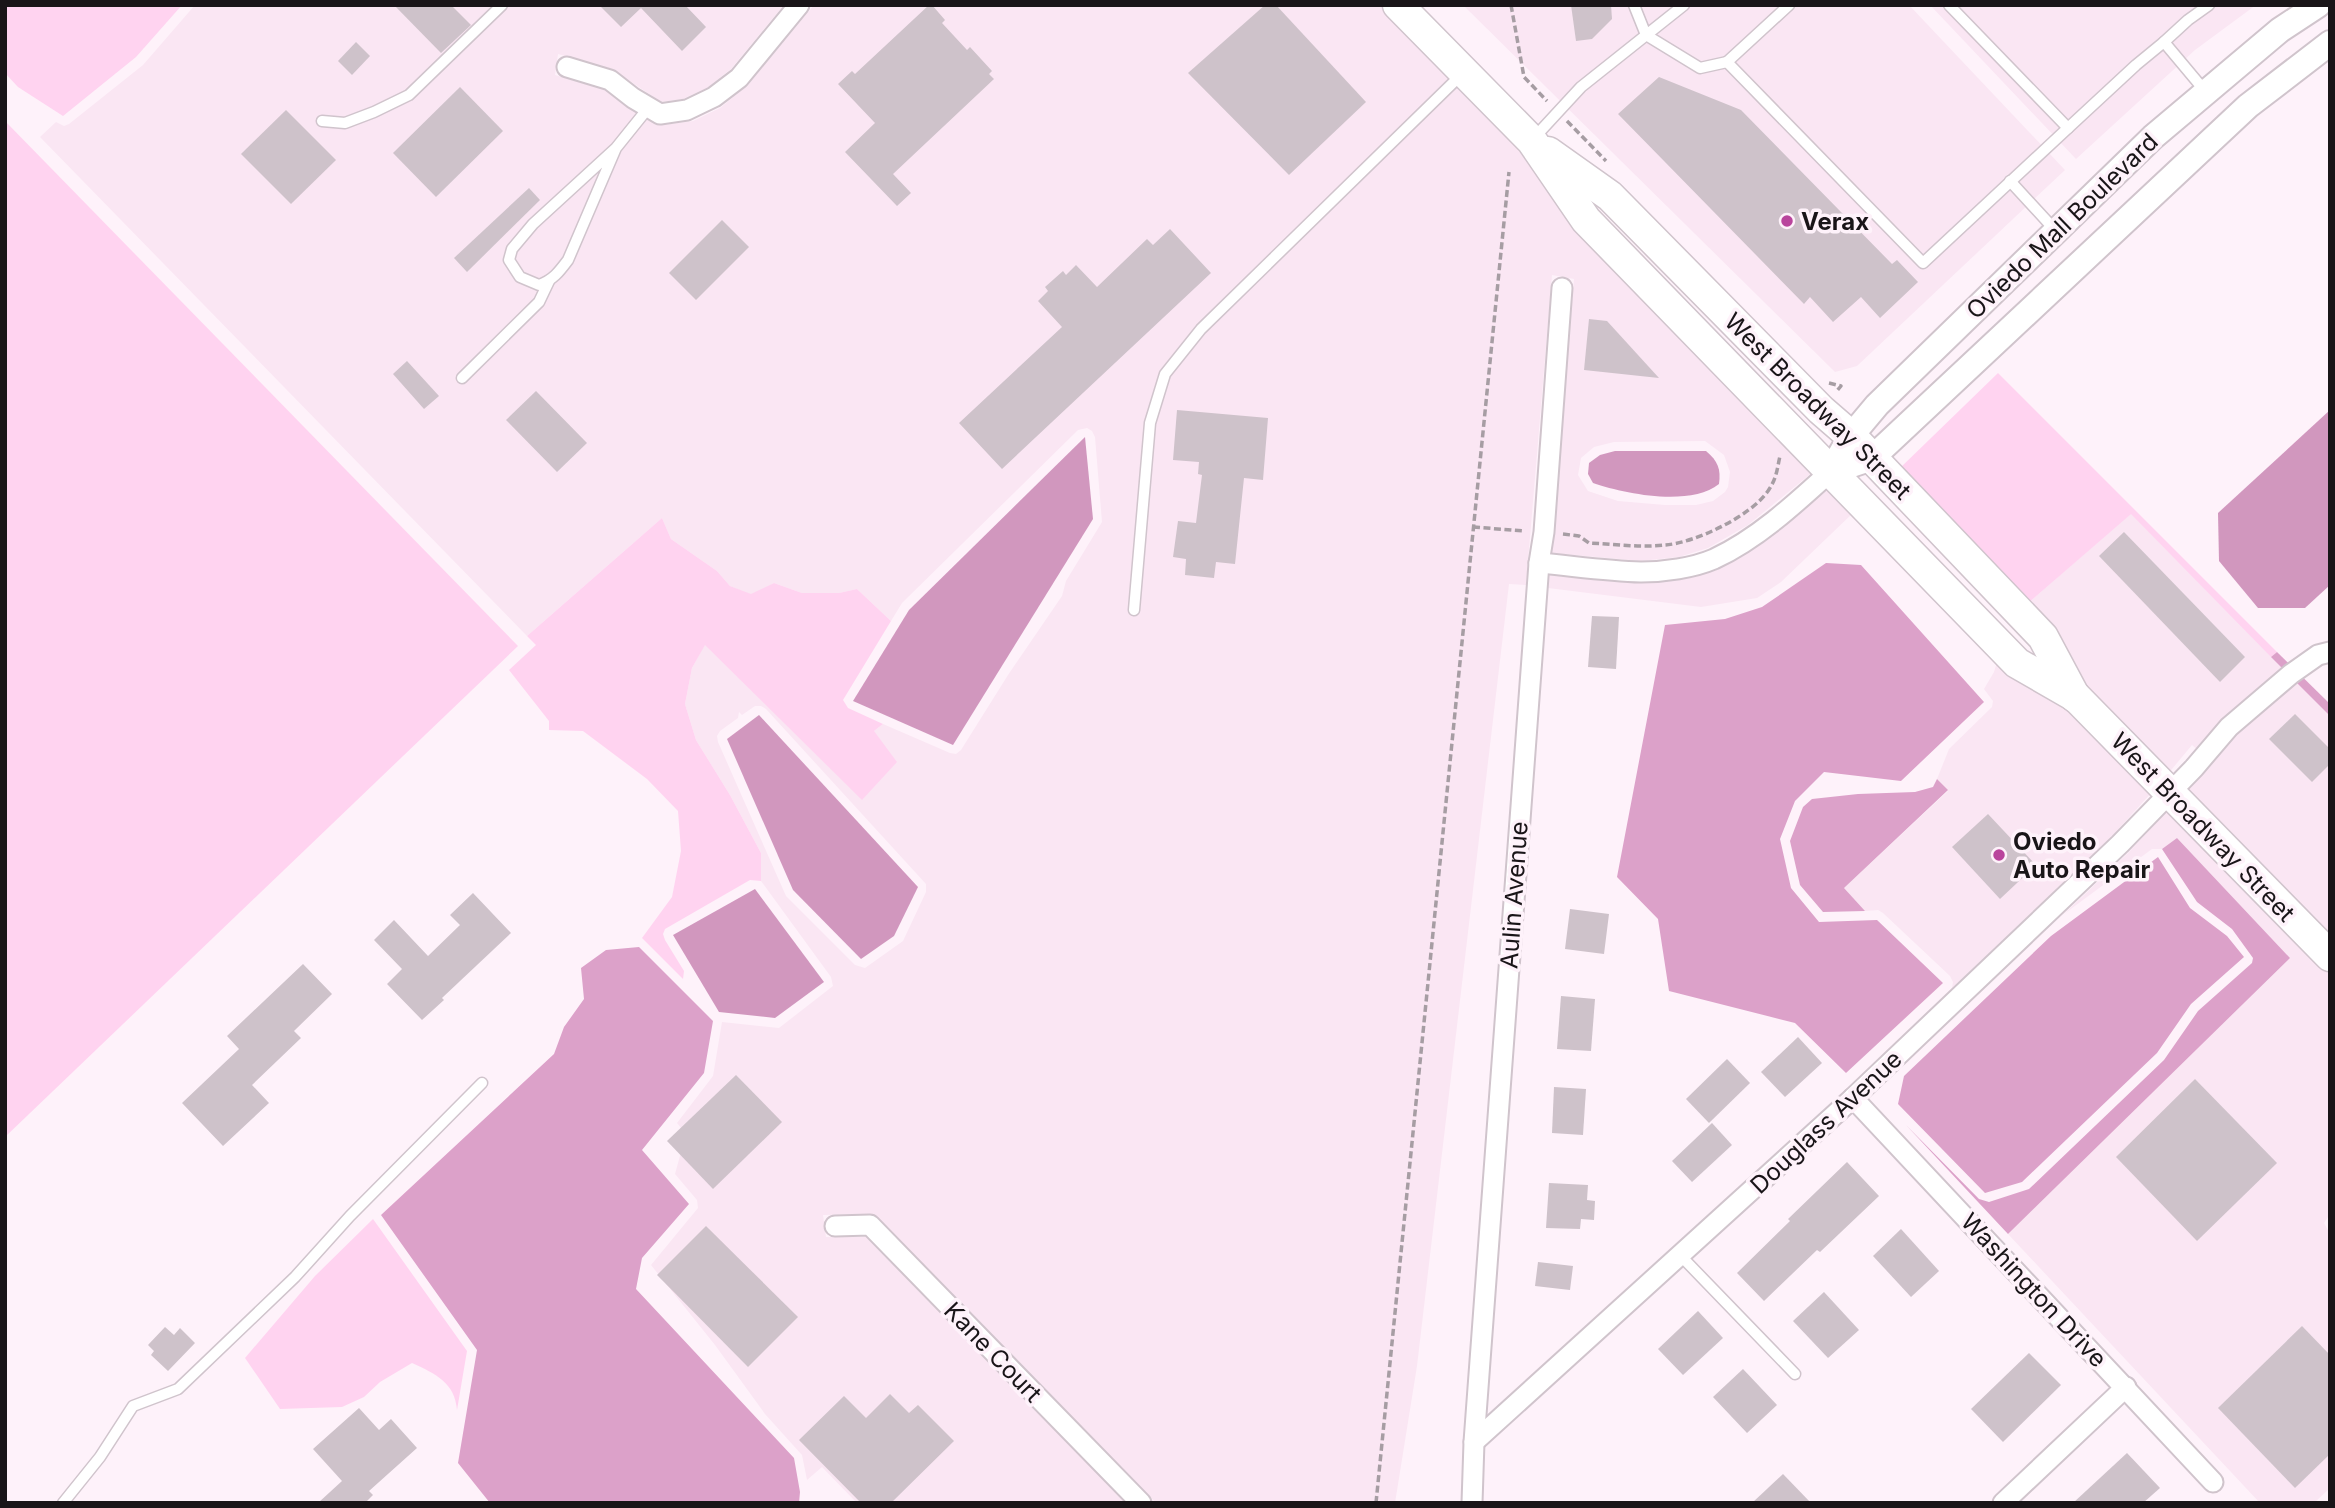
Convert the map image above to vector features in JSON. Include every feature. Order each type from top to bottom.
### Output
[{"type":"main road","name":"West Broadway Street","points":[[1412,10],[1464,72],[1532,141],[1586,220],[2017,663],[2076,697]]},
{"type":"main road","name":"West Broadway Street","points":[[1532,141],[1610,196],[1821,410],[1851,436],[2042,637],[2076,697],[2330,956]]},
{"type":"street","points":[[567,67],[610,80],[660,114],[687,110],[714,97],[739,78],[799,5]]},
{"type":"street","name":"Oviedo Mall Boulevard","points":[[1539,563],[1642,572],[1682,568],[1713,559],[1754,535],[1830,472],[1851,436],[1877,405],[2153,137],[2280,30],[2318,5]]},
{"type":"street","name":"Oviedo Mall Boulevard","points":[[1830,472],[1872,458],[2248,106],[2330,43]]},
{"type":"street","name":"Aulin Avenue","points":[[1472,1503],[1474,1442],[1539,563],[1544,532],[1562,288]]},
{"type":"street","name":"Douglass Avenue","points":[[1474,1442],[1853,1098],[2120,844],[2194,768],[2229,727],[2291,674],[2318,655],[2330,652]]},
{"type":"street","name":"Washington Drive","points":[[1853,1098],[2213,1482]]},
{"type":"street","name":"Kane Court","points":[[835,1226],[870,1225],[1141,1503]]},
{"type":"street","points":[[2003,1503],[2126,1387]]},
{"type":"lane","points":[[322,121],[345,122],[409,95],[502,5]]},
{"type":"lane","points":[[1634,5],[1646,35],[1700,68],[1727,62],[1789,5]]},
{"type":"lane","points":[[1532,141],[1581,87],[1684,5]]},
{"type":"lane","points":[[1949,5],[2068,128]]},
{"type":"lane","points":[[1727,62],[1923,263],[2136,65],[2209,5]]},
{"type":"lane","points":[[2165,42],[2206,92]]},
{"type":"lane","points":[[1134,610],[1150,423],[1165,373],[1201,329],[1464,72]]},
{"type":"lane","points":[[549,281],[539,285],[520,277],[509,260],[512,249],[533,224],[616,148],[649,107]]},
{"type":"lane","points":[[462,378],[539,302],[549,281],[568,260],[616,148]]},
{"type":"lane","points":[[2010,181],[2057,231]]},
{"type":"lane","points":[[63,1503],[100,1457],[132,1406],[177,1389],[295,1277],[350,1216],[482,1083]]},
{"type":"lane","points":[[1680,1255],[1795,1374]]},
{"type":"path","points":[[1511,5],[1524,77],[1548,102]]},
{"type":"path","points":[[1376,1503],[1509,172]]},
{"type":"path","points":[[1560,534],[1579,536],[1589,543],[1666,545],[1704,534],[1746,511],[1768,492],[1778,472],[1779,457]]},
{"type":"path","points":[[1473,527],[1534,531]]},
{"type":"shaded area","points":[[5,5],[182,5],[136,57],[63,116],[18,87],[5,73]]},
{"type":"shaded area","points":[[195,5],[784,5],[731,69],[707,88],[683,99],[661,102],[612,69],[558,54],[555,75],[606,90],[628,107],[663,125],[693,121],[720,108],[748,85],[814,5],[1384,5],[1517,141],[1814,471],[1748,525],[1708,548],[1679,557],[1641,561],[1551,553],[1574,279],[1552,275],[1526,585],[1509,584],[1417,1366],[1395,1503],[1156,1503],[877,1218],[868,1214],[823,1215],[826,1237],[866,1237],[1127,1503],[857,1503],[822,1467],[807,1480],[802,1455],[765,1414],[715,1345],[651,1265],[698,1208],[697,1200],[675,1174],[686,1134],[677,1123],[713,1076],[722,1022],[779,1028],[833,986],[831,977],[761,881],[761,853],[696,740],[685,704],[692,668],[705,644],[862,799],[874,731],[883,724],[956,754],[1062,596],[1066,581],[1102,522],[1095,437],[1092,431],[1087,428],[1078,430],[902,603],[891,621],[857,589],[839,593],[802,593],[774,583],[751,595],[730,586],[717,571],[671,539],[662,518],[527,636],[40,137],[56,122],[64,126],[69,124],[143,65]],"holes":[[[1705,441],[1724,455],[1730,472],[1728,487],[1713,501],[1696,505],[1618,501],[1588,491],[1578,475],[1581,458],[1594,447],[1614,442]],[[755,706],[766,709],[926,884],[926,892],[903,941],[865,968],[855,965],[786,896],[718,742],[720,731],[738,718],[739,712],[742,715]]]},
{"type":"shaded area","points":[[1463,5],[1909,5],[2065,170],[1857,366],[1835,372]]},
{"type":"shaded area","points":[[1930,5],[2256,5],[2195,50],[2076,159]]},
{"type":"shaded area","points":[[5,121],[518,646],[5,1137]]},
{"type":"shaded area","points":[[1998,373],[2277,652],[2271,657],[2131,514],[2026,605],[1898,470]]},
{"type":"shaded area","points":[[2330,410],[2330,585],[2305,608],[2258,608],[2219,561],[2218,513]]},
{"type":"shaded area","points":[[1085,437],[1093,519],[953,745],[853,701],[909,610]]},
{"type":"shaded area","points":[[1615,451],[1706,451],[1718,466],[1719,484],[1707,491],[1675,497],[1639,494],[1593,483],[1588,474],[1589,463],[1600,455]]},
{"type":"shaded area","points":[[1830,488],[1854,512],[1781,582],[1757,598],[1701,607],[1548,588],[1549,575],[1645,583],[1685,579],[1717,570],[1762,544]]},
{"type":"shaded area","points":[[2131,513],[2330,716],[2330,941],[2184,792],[2209,760],[2192,745],[2167,775],[2089,696],[2026,605]]},
{"type":"shaded area","points":[[662,518],[671,539],[717,571],[730,586],[751,594],[774,583],[802,593],[839,593],[857,589],[891,621],[843,700],[848,708],[883,724],[874,731],[897,762],[862,800],[705,645],[692,668],[685,704],[696,740],[761,853],[761,881],[750,880],[665,929],[665,940],[684,971],[683,979],[642,938],[672,897],[681,851],[678,811],[647,779],[583,731],[549,730],[549,721],[509,670],[536,645],[527,636]]},
{"type":"shaded area","points":[[1826,563],[1861,565],[1984,702],[1901,781],[1824,772],[1795,801],[1780,839],[1791,888],[1819,922],[1877,920],[1943,983],[1846,1073],[1795,1023],[1669,991],[1658,919],[1617,877],[1665,625],[1725,619],[1762,607]]},
{"type":"shaded area","points":[[2277,652],[2330,704],[2330,716],[2271,657]]},
{"type":"shaded area","points":[[1998,659],[2068,705],[2153,791],[2112,836],[1952,988],[1950,976],[1883,913],[1878,910],[1865,911],[1844,888],[1948,791],[1937,779],[1949,749],[1992,707],[1993,701],[1984,689]]},
{"type":"shaded area","points":[[759,715],[918,887],[894,936],[861,959],[793,890],[727,739]]},
{"type":"shaded area","points":[[1937,779],[1948,790],[1844,888],[1865,911],[1823,912],[1800,885],[1790,841],[1803,807],[1812,799],[1915,792],[1933,787]]},
{"type":"shaded area","points":[[2170,808],[2330,971],[2330,1214],[2324,1223],[2330,1234],[2330,1488],[2314,1503],[2260,1503],[2008,1234],[2290,958],[2177,838],[2162,849],[2152,849],[2064,914],[2128,853]]},
{"type":"shaded area","points":[[2177,838],[2290,958],[2008,1234],[1906,1125],[1979,1199],[1989,1202],[2029,1189],[2164,1060],[2198,1011],[2252,963],[2253,958],[2232,929],[2197,902],[2162,849]]},
{"type":"shaded area","points":[[2158,857],[2190,908],[2227,936],[2244,957],[2191,1004],[2157,1053],[2022,1182],[1985,1193],[1898,1104],[1904,1076],[2051,936]]},
{"type":"shaded area","points":[[755,889],[824,982],[775,1018],[719,1012],[673,935]]},
{"type":"shaded area","points":[[639,947],[713,1021],[704,1073],[642,1150],[689,1204],[642,1258],[636,1289],[794,1458],[800,1492],[799,1503],[490,1503],[458,1463],[477,1350],[381,1215],[554,1054],[564,1027],[584,999],[581,968],[606,950]]},
{"type":"shaded area","points":[[373,1219],[467,1351],[457,1410],[452,1393],[443,1380],[412,1363],[380,1382],[364,1397],[342,1407],[280,1409],[245,1358],[315,1276]]},
{"type":"building","points":[[394,5],[451,5],[471,25],[441,53]]},
{"type":"building","points":[[599,5],[685,5],[706,27],[682,51],[641,8],[621,27]]},
{"type":"building","points":[[929,5],[945,20],[942,23],[967,50],[970,47],[992,71],[989,74],[994,79],[893,174],[911,193],[897,206],[845,152],[875,123],[838,84],[852,71],[855,74]]},
{"type":"building","points":[[1265,5],[1276,5],[1366,102],[1289,175],[1188,73]]},
{"type":"building","points":[[1571,5],[1611,5],[1612,19],[1592,39],[1576,41]]},
{"type":"building","points":[[356,42],[370,56],[352,75],[338,61]]},
{"type":"building","name":"Verax","points":[[1659,77],[1741,110],[1892,264],[1897,260],[1918,282],[1880,318],[1861,297],[1833,322],[1810,297],[1804,304],[1618,114]]},
{"type":"building","points":[[460,87],[503,131],[436,197],[393,153]]},
{"type":"building","points":[[286,110],[336,160],[291,204],[241,154]]},
{"type":"building","points":[[529,188],[540,200],[467,272],[454,258]]},
{"type":"building","points":[[722,220],[749,247],[696,300],[669,273]]},
{"type":"building","points":[[1170,229],[1211,273],[1002,469],[959,423],[1062,327],[1038,301],[1048,291],[1045,287],[1063,271],[1066,275],[1076,265],[1097,287],[1147,239],[1153,245]]},
{"type":"building","points":[[1589,319],[1607,321],[1659,378],[1584,370]]},
{"type":"building","points":[[407,361],[439,396],[424,409],[393,374]]},
{"type":"building","points":[[536,391],[587,443],[557,472],[506,420]]},
{"type":"building","points":[[1177,410],[1268,418],[1263,480],[1244,478],[1235,564],[1216,562],[1214,578],[1185,575],[1186,559],[1173,557],[1178,521],[1196,523],[1202,475],[1198,474],[1199,462],[1173,460]]},
{"type":"building","points":[[2124,532],[2245,657],[2220,682],[2099,556]]},
{"type":"building","points":[[1592,616],[1619,617],[1616,669],[1588,667]]},
{"type":"building","points":[[2295,714],[2330,749],[2330,764],[2312,782],[2269,739]]},
{"type":"building","points":[[1988,814],[2036,865],[2000,899],[1952,847]]},
{"type":"building","points":[[473,893],[511,933],[422,1020],[387,984],[402,969],[374,940],[394,920],[428,956],[460,925],[450,915]]},
{"type":"building","points":[[1570,909],[1609,914],[1604,954],[1565,949]]},
{"type":"building","points":[[303,964],[332,994],[294,1031],[301,1038],[252,1085],[269,1103],[223,1146],[182,1103],[239,1049],[227,1036]]},
{"type":"building","points":[[1561,996],[1595,999],[1591,1051],[1557,1049]]},
{"type":"building","points":[[1798,1037],[1822,1063],[1785,1097],[1761,1072]]},
{"type":"building","points":[[1727,1059],[1750,1083],[1709,1123],[1686,1099]]},
{"type":"building","points":[[736,1075],[782,1122],[713,1189],[667,1141]]},
{"type":"building","points":[[2195,1079],[2277,1163],[2197,1241],[2116,1157]]},
{"type":"building","points":[[1554,1087],[1586,1089],[1583,1135],[1552,1133]]},
{"type":"building","points":[[1712,1123],[1732,1145],[1692,1182],[1672,1161]]},
{"type":"building","points":[[1847,1162],[1879,1196],[1764,1301],[1737,1273]]},
{"type":"building","points":[[1549,1183],[1588,1185],[1587,1200],[1595,1201],[1594,1220],[1581,1219],[1580,1229],[1546,1228]]},
{"type":"building","points":[[706,1226],[798,1317],[748,1367],[657,1275]]},
{"type":"building","points":[[1901,1229],[1939,1271],[1911,1297],[1873,1256]]},
{"type":"building","points":[[1538,1262],[1573,1266],[1570,1290],[1535,1286]]},
{"type":"building","points":[[1824,1292],[1859,1330],[1828,1358],[1793,1321]]},
{"type":"building","points":[[1698,1311],[1723,1338],[1683,1375],[1658,1349]]},
{"type":"building","points":[[2302,1326],[2330,1355],[2330,1454],[2295,1488],[2218,1408]]},
{"type":"building","points":[[165,1327],[174,1335],[180,1328],[195,1343],[168,1371],[151,1355],[154,1351],[148,1345]]},
{"type":"building","points":[[2029,1353],[2061,1385],[2003,1442],[1971,1409]]},
{"type":"building","points":[[1743,1369],[1777,1405],[1747,1433],[1713,1397]]},
{"type":"building","points":[[890,1394],[909,1413],[918,1405],[954,1441],[891,1503],[861,1503],[799,1440],[844,1396],[866,1418]]},
{"type":"building","points":[[359,1408],[379,1430],[391,1419],[417,1448],[369,1491],[373,1495],[365,1503],[318,1503],[342,1481],[313,1449]]},
{"type":"building","points":[[2127,1453],[2160,1488],[2143,1503],[2073,1503]]},
{"type":"building","points":[[1783,1474],[1811,1503],[1752,1503]]},
{"type":"place","name":"Verax","points":[[1787,221]]},
{"type":"place","name":"Oviedo Auto Repair","points":[[1999,855]]}]
